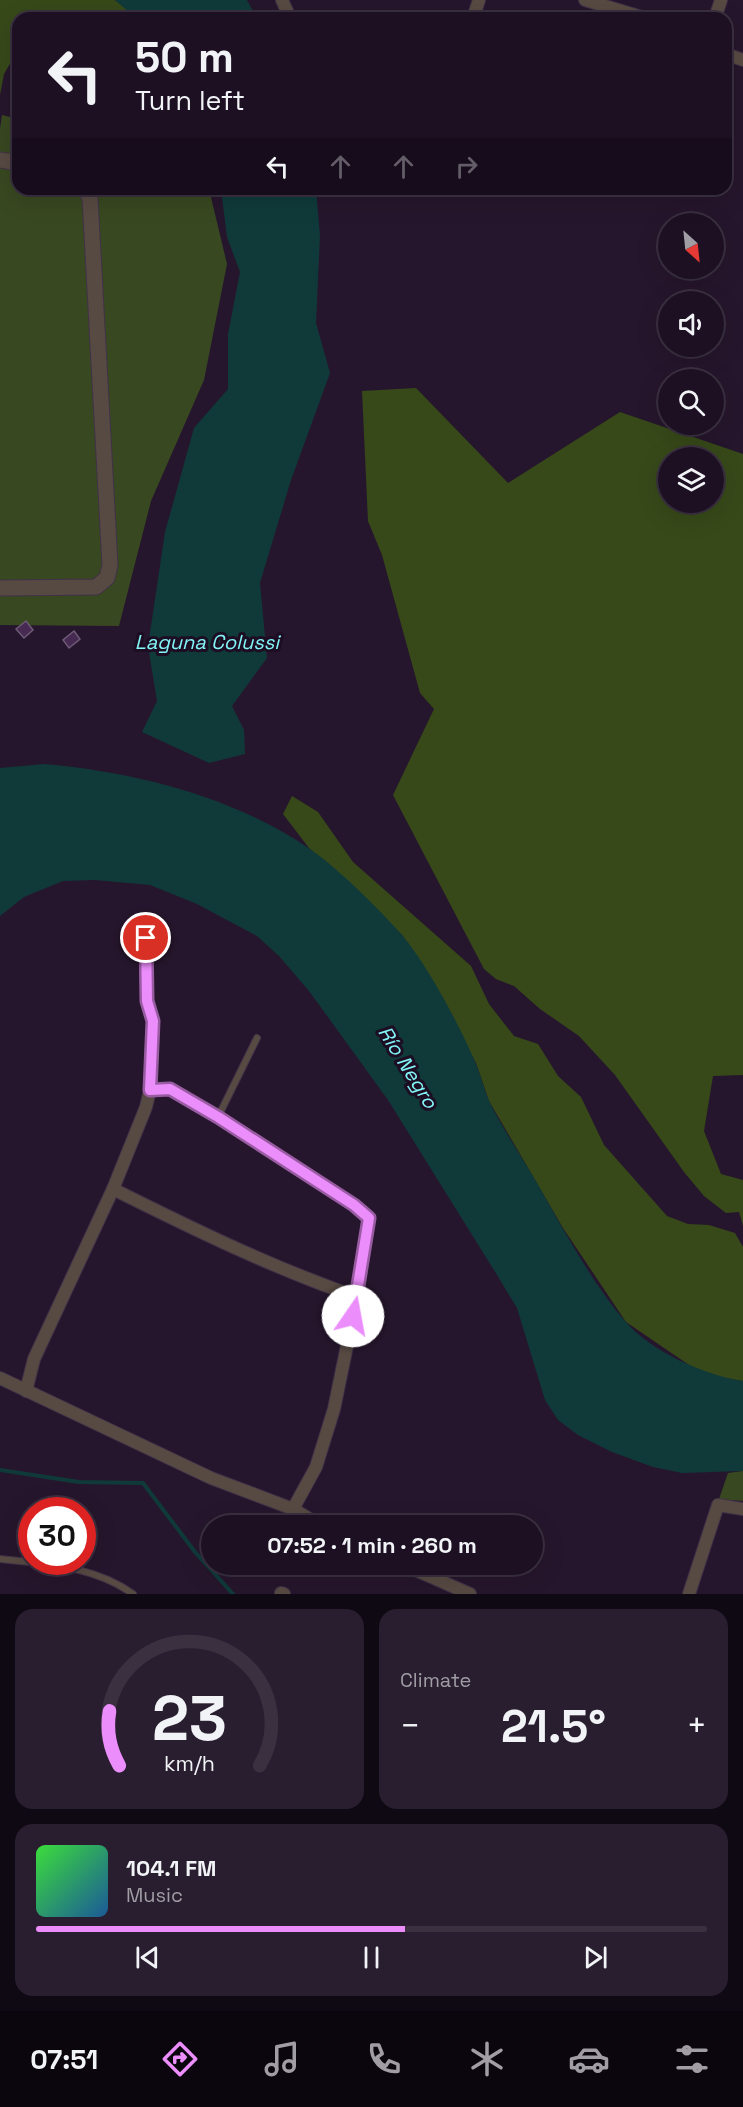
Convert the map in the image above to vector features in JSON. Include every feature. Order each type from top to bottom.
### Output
[{"type":"street","points":[[585,0],[625,12]]},
{"type":"street","points":[[0,588],[96,587],[107,578],[110,565],[88,195]]},
{"type":"street","points":[[26,1391],[38,1349],[113,1189],[150,1090],[153,1021],[147,1001],[146,938]]},
{"type":"street","points":[[150,1090],[170,1089],[218,1117],[354,1205],[369,1218],[357,1298],[331,1418],[316,1467],[293,1509]]},
{"type":"street","points":[[113,1189],[209,1238],[357,1298]]},
{"type":"street","points":[[0,1378],[211,1478],[293,1509],[303,1515]]},
{"type":"street","points":[[689,1594],[718,1505],[743,1509]]},
{"type":"street","points":[[427,1575],[470,1594]]},
{"type":"lane","points":[[218,1117],[257,1038]]},
{"type":"lane","points":[[0,1559],[81,1570],[119,1584],[133,1594]]},
{"type":"green space","points":[[0,0],[115,0],[131,12],[12,12],[12,60],[4,74],[0,95]]},
{"type":"green space","points":[[2,115],[12,118],[12,195],[210,195],[227,264],[204,380],[151,501],[119,626],[0,625],[0,129]]},
{"type":"green space","points":[[416,388],[508,483],[620,412],[658,425],[658,435],[687,435],[722,447],[658,447],[658,513],[724,513],[724,448],[743,454],[743,1075],[713,1076],[704,1131],[721,1174],[743,1180],[743,1226],[739,1212],[726,1213],[704,1196],[684,1172],[615,1075],[579,1036],[540,1009],[514,986],[496,979],[484,969],[393,795],[434,709],[420,693],[382,555],[368,521],[362,391]]},
{"type":"green space","points":[[292,796],[318,812],[353,862],[471,966],[489,1004],[514,1036],[538,1044],[558,1076],[581,1097],[604,1145],[667,1216],[688,1224],[709,1225],[735,1233],[743,1247],[743,1381],[724,1378],[692,1367],[626,1322],[563,1228],[489,1101],[476,1063],[418,958],[402,935],[309,848],[283,814]]},
{"type":"green space","points":[[743,1471],[743,1501],[719,1499],[728,1473]]},
{"type":"water","points":[[115,0],[247,0],[254,12],[129,12]]},
{"type":"water","name":"Laguna Colussi","points":[[222,195],[317,195],[320,236],[316,323],[330,373],[291,480],[260,583],[267,658],[232,706],[244,730],[245,754],[209,763],[142,732],[157,701],[148,646],[165,532],[194,428],[228,389],[228,334],[240,272],[227,237]]},
{"type":"water","name":"Río Negro","points":[[44,764],[147,780],[214,800],[278,829],[307,847],[369,900],[402,935],[433,979],[469,1049],[494,1111],[578,1254],[613,1306],[636,1332],[664,1352],[696,1368],[743,1381],[743,1471],[682,1473],[653,1467],[612,1452],[578,1435],[558,1420],[545,1400],[517,1308],[497,1275],[388,1100],[309,991],[279,956],[257,936],[197,904],[150,885],[95,880],[63,881],[24,897],[0,916],[0,768]]},
{"type":"building","points":[[26,621],[33,630],[24,638],[16,629]]},
{"type":"building","points":[[74,631],[80,639],[69,648],[63,640]]},
{"type":"waterway","points":[[0,1470],[79,1482],[143,1483],[195,1552],[233,1594]]},
{"type":"route","points":[[146,938],[147,1001],[153,1021],[150,1090],[170,1089],[218,1117],[354,1205],[369,1218],[367,1242],[353,1316]]}]
